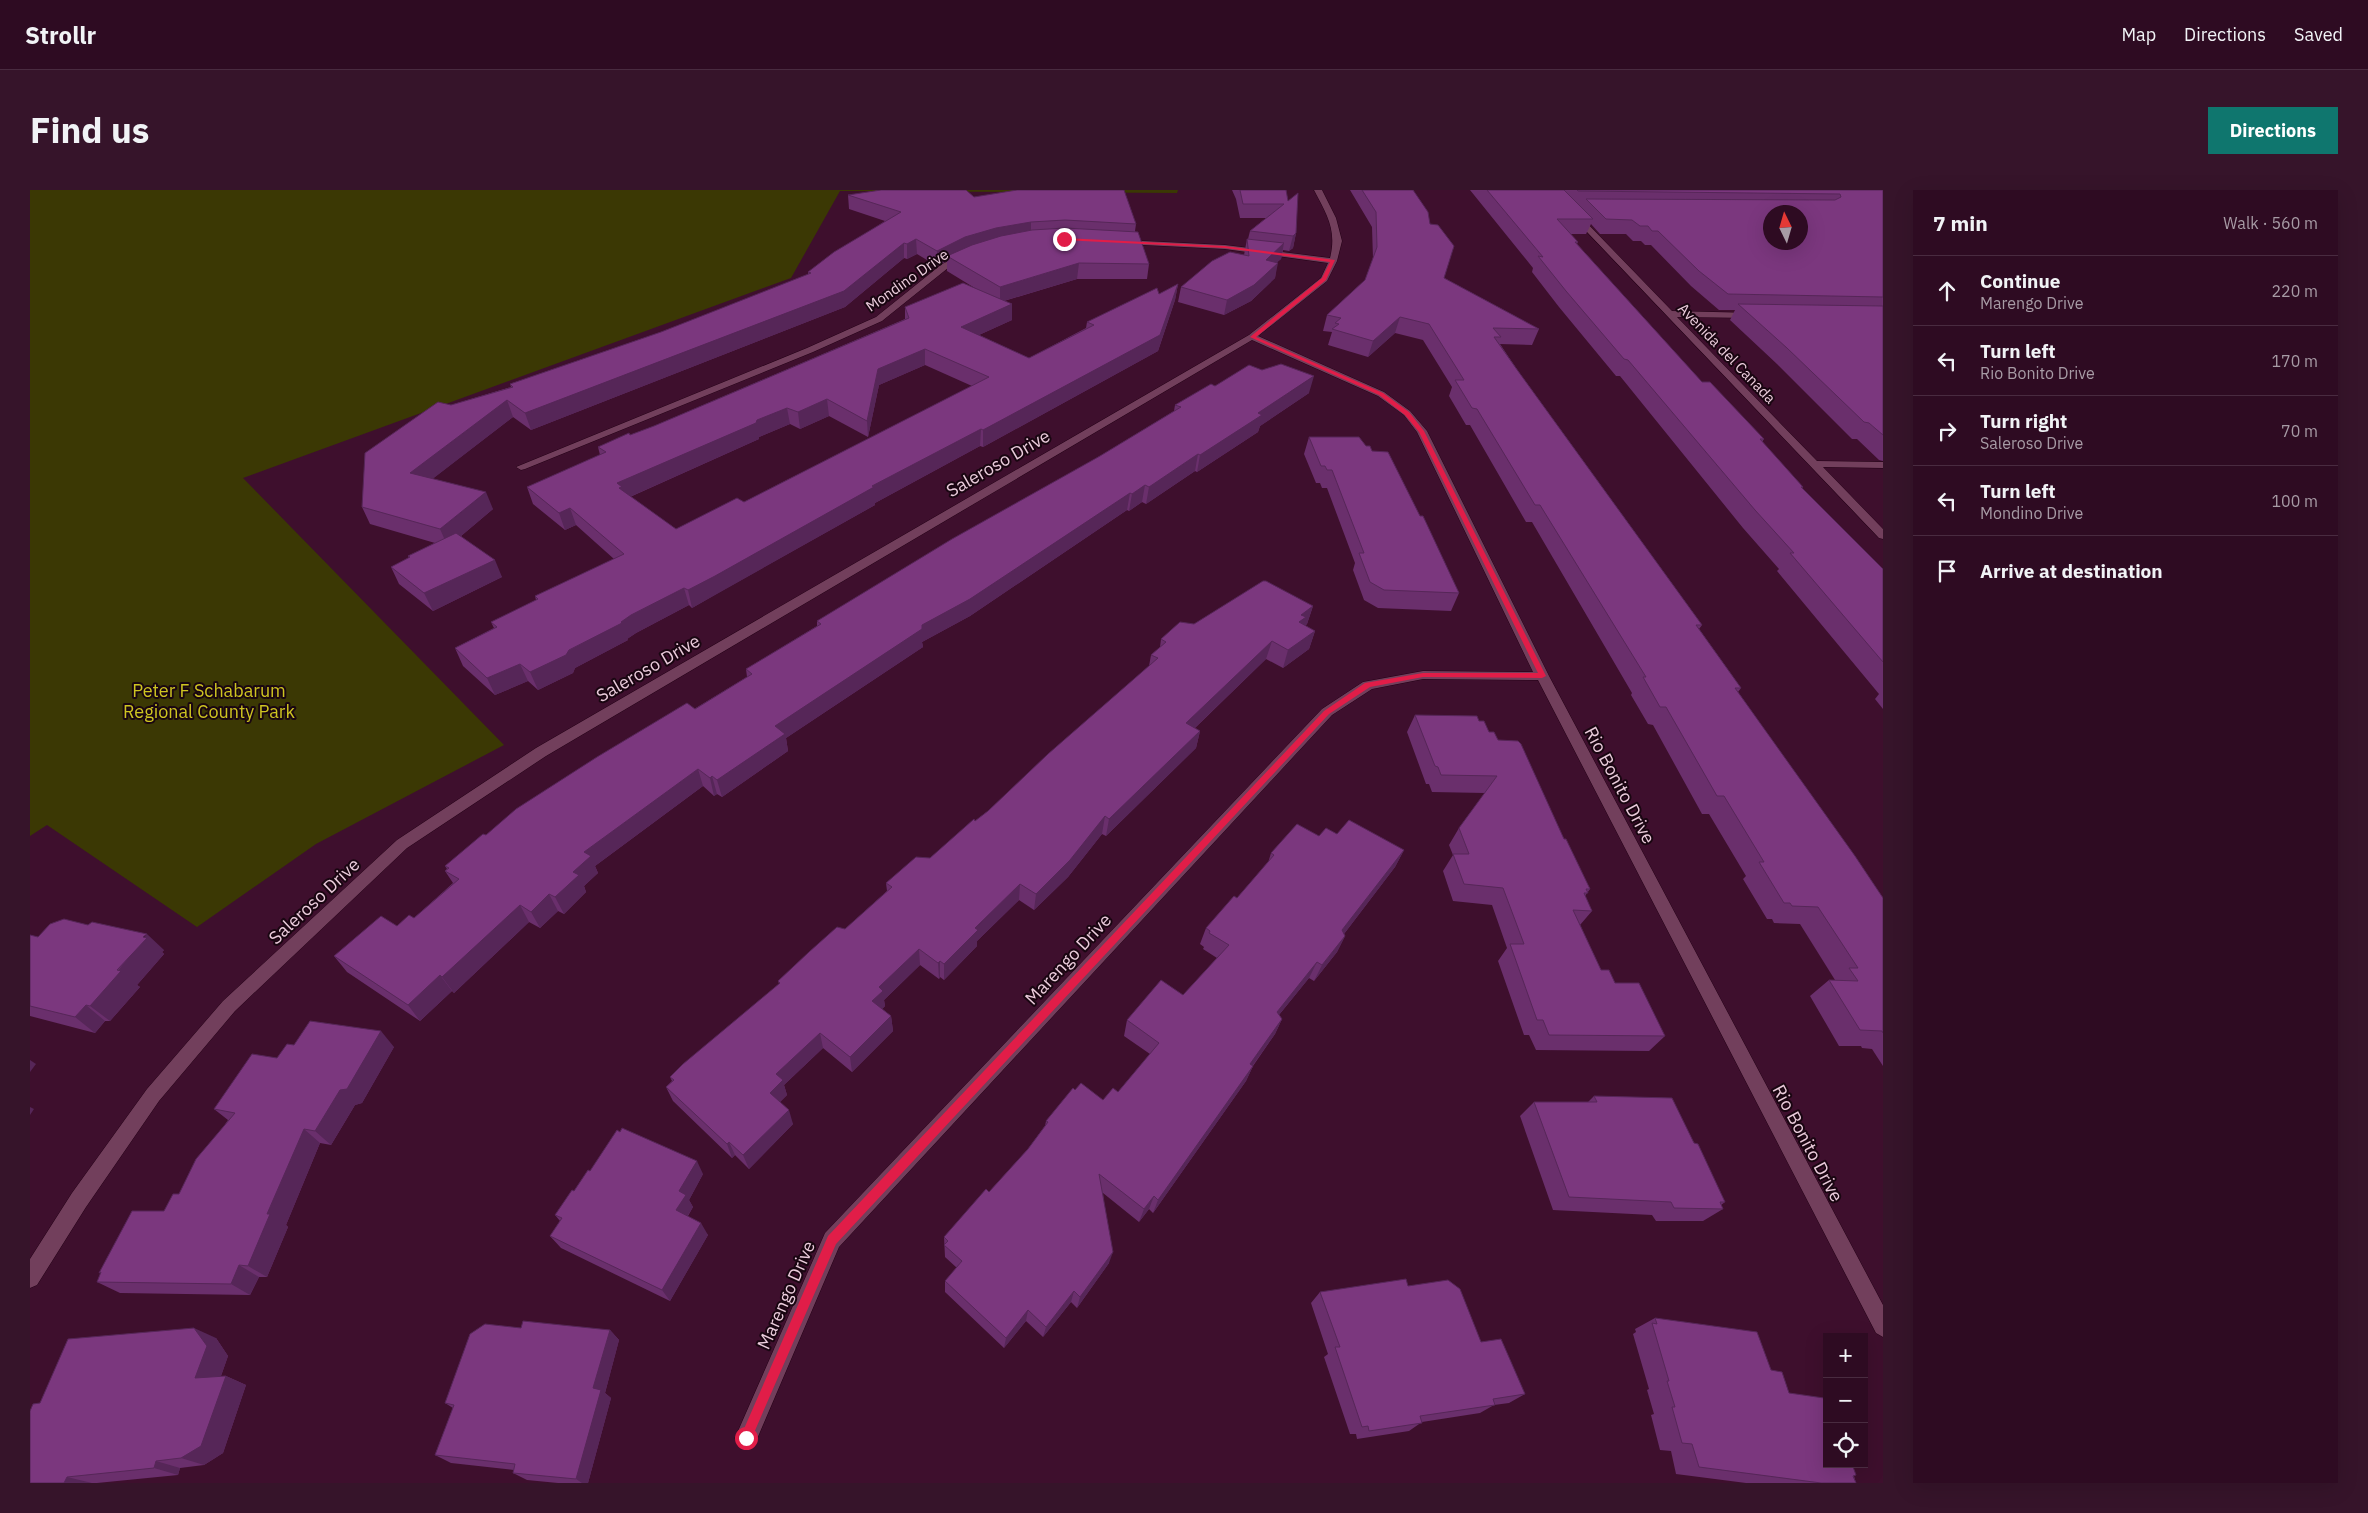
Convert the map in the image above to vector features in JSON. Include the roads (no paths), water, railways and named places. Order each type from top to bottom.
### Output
[{"type":"street","name":"Saleroso Drive","points":[[30,1278],[78,1200],[153,1095],[228,1006],[402,844],[541,752],[1252,337],[1324,279],[1333,261],[1338,241],[1332,218],[1318,190]]},
{"type":"street","name":"Avenida del Canada","points":[[1551,190],[1575,209],[1671,314],[1883,536]]},
{"type":"street","points":[[1111,241],[1225,247],[1333,261]]},
{"type":"street","name":"Mondino Drive","points":[[521,467],[801,353],[879,319],[945,266],[977,253]]},
{"type":"street","points":[[1671,314],[1758,315]]},
{"type":"street","name":"Rio Bonito Drive","points":[[1252,337],[1381,394],[1407,413],[1422,431],[1542,676],[1883,1326]]},
{"type":"street","points":[[1815,464],[1883,465]]},
{"type":"street","name":"Marengo Drive","points":[[746,1438],[832,1240],[1327,712],[1368,685],[1423,675],[1542,676]]},
{"type":"park label","name":"Peter F Schabarum Regional County Park","points":[[209,700]]}]
